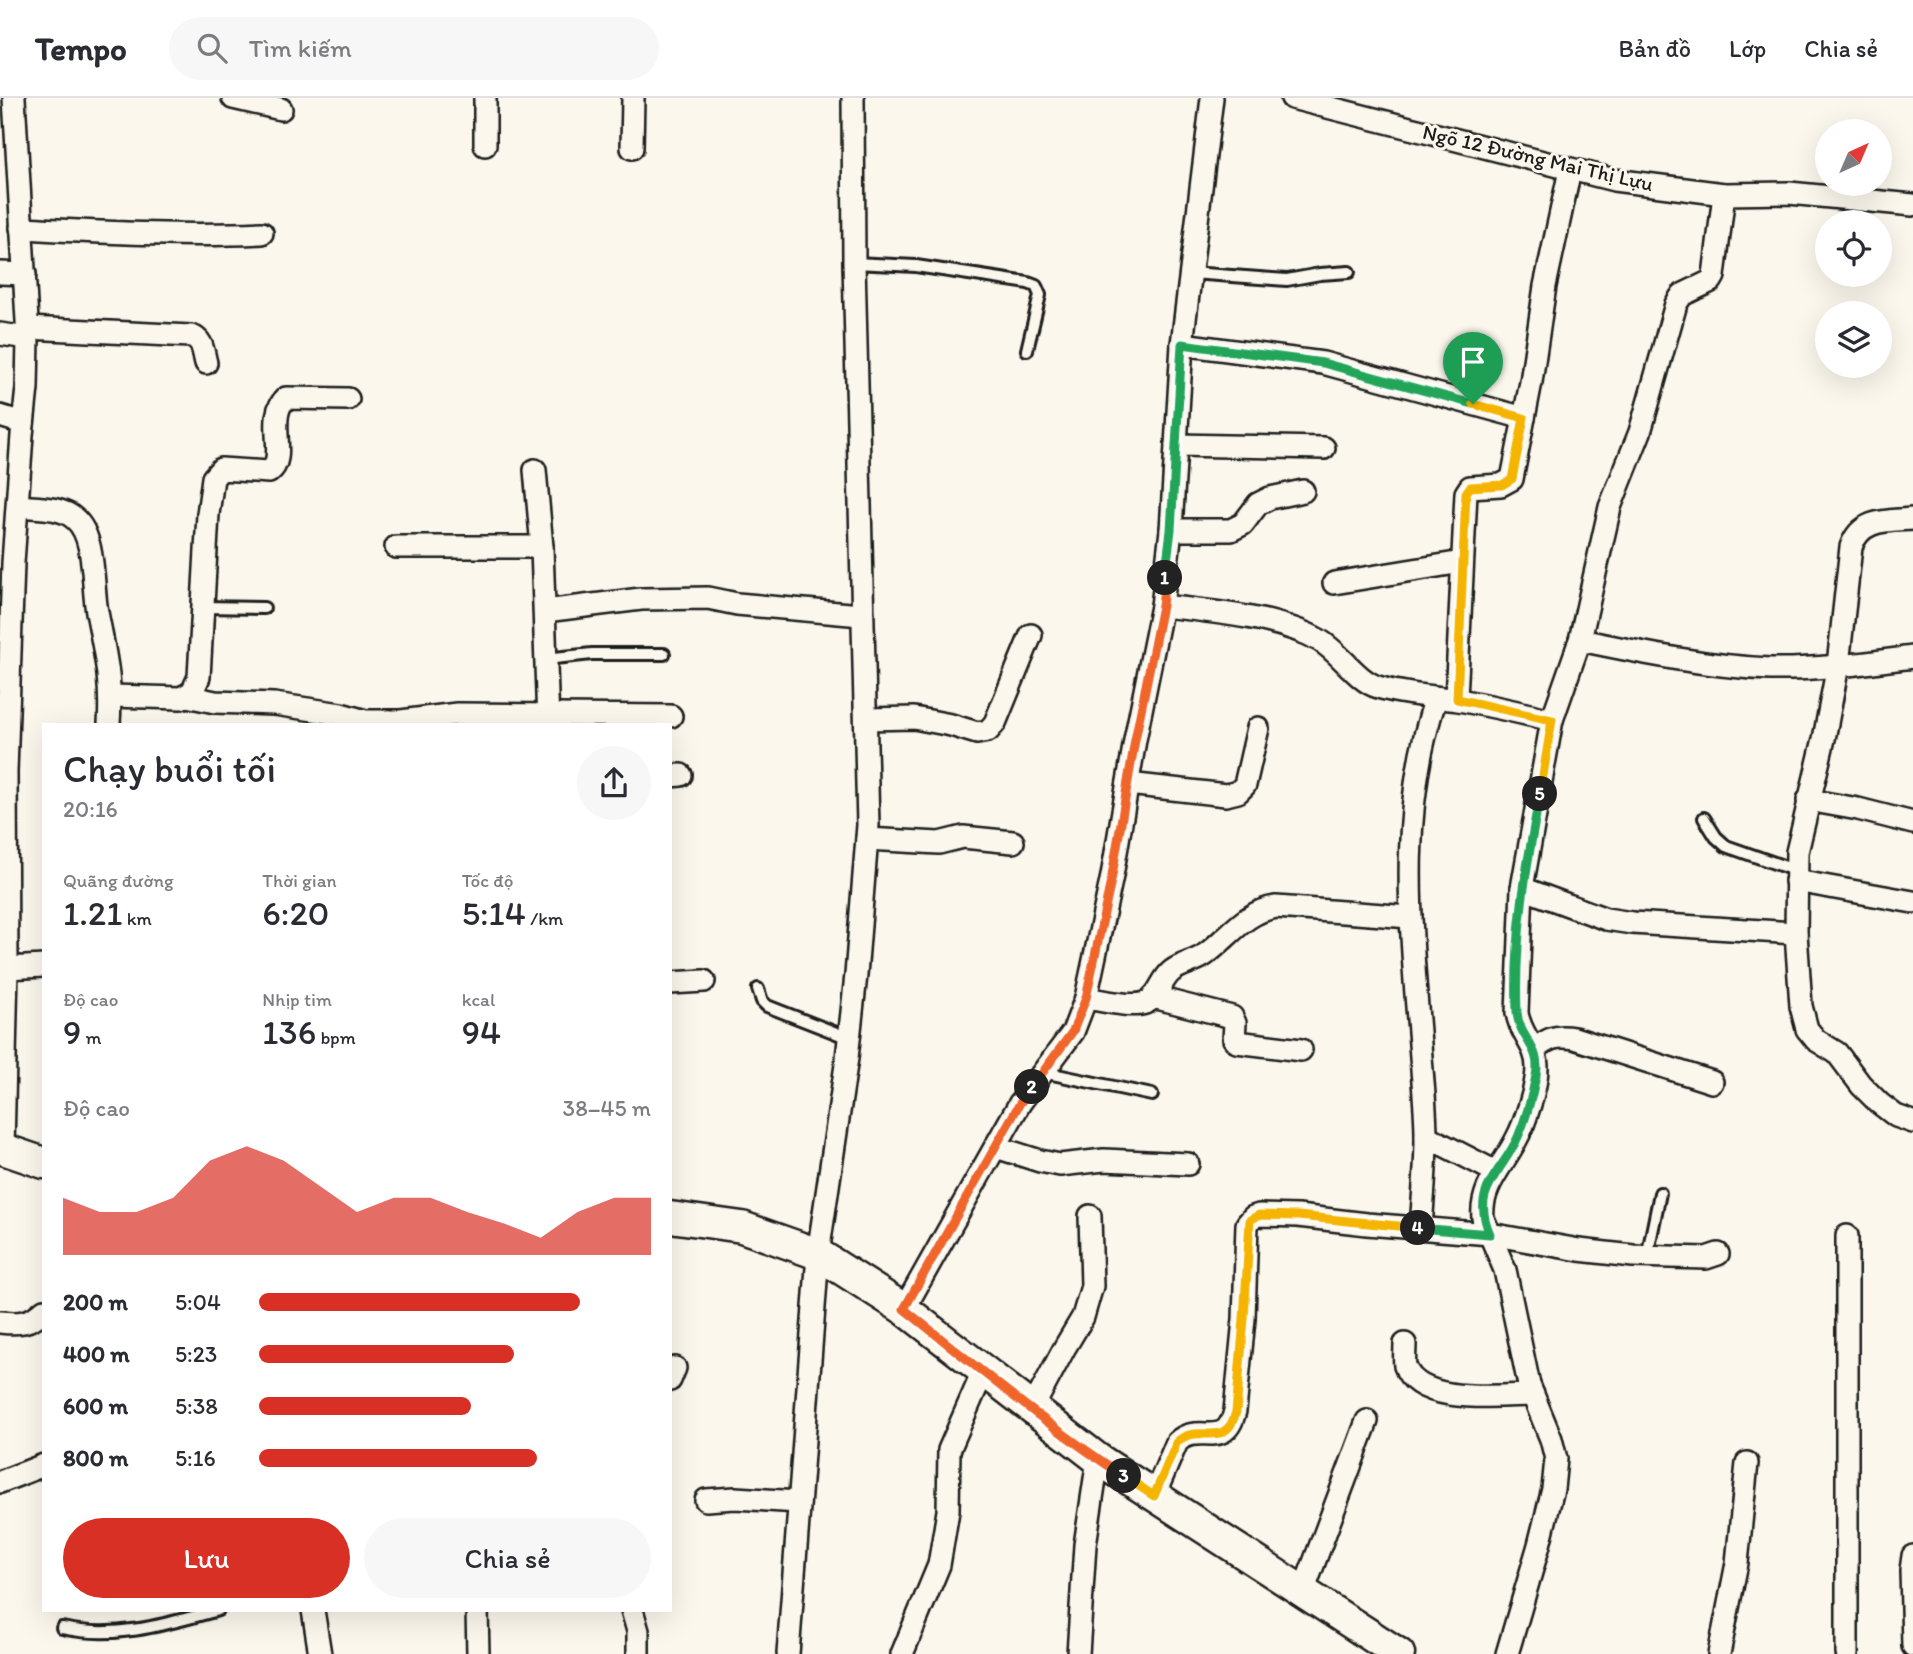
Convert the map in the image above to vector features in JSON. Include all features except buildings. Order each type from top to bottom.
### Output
[{"type":"main road","points":[[1,1148],[42,1162]]},
{"type":"main road","points":[[672,1217],[742,1227],[818,1254],[904,1309],[1098,1459],[1303,1592],[1372,1646],[1399,1654]]},
{"type":"street","points":[[233,98],[281,109]]},
{"type":"street","points":[[485,98],[485,145]]},
{"type":"street","points":[[632,148],[633,98]]},
{"type":"street","points":[[788,1654],[818,1254],[849,1038],[867,839],[854,263],[853,98]]},
{"type":"street","points":[[904,1309],[1020,1103],[1073,1031],[1086,998],[1162,606],[1171,530],[1182,344],[1212,98]]},
{"type":"street","name":"Ngõ 12 Đường Mai Thị Lựu","points":[[1292,98],[1570,170],[1648,186],[1724,194],[1789,193],[1913,205]]},
{"type":"street","points":[[1,1148],[7,968],[3,798],[6,562],[18,506],[27,388],[28,333],[12,99]]},
{"type":"street","points":[[1421,1228],[1426,1136],[1410,917],[1412,823],[1417,768],[1424,731],[1446,699],[1462,562],[1467,489],[1474,486],[1502,485],[1512,479],[1545,286],[1570,170]]},
{"type":"street","points":[[1507,1654],[1539,1545],[1556,1459],[1551,1439],[1529,1385],[1505,1270],[1483,1218],[1483,1197],[1518,1137],[1537,1070],[1535,1049],[1522,1032],[1517,1013],[1522,888],[1552,720],[1580,640],[1610,507],[1640,432],[1676,303],[1682,295],[1711,281],[1714,276],[1724,194]]},
{"type":"street","points":[[0,235],[21,232],[220,235],[261,233]]},
{"type":"street","points":[[0,273],[25,274]]},
{"type":"street","points":[[0,334],[191,336],[197,337],[201,343],[206,363]]},
{"type":"street","points":[[1182,344],[1323,363],[1524,418]]},
{"type":"street","points":[[111,696],[181,698],[197,686],[208,514],[213,478],[221,469],[270,472],[274,469],[277,462],[279,404],[286,398],[348,399]]},
{"type":"street","points":[[0,416],[23,423]]},
{"type":"street","points":[[1176,445],[1324,448]]},
{"type":"street","points":[[535,470],[542,547],[547,719]]},
{"type":"street","points":[[1171,530],[1231,530],[1243,524],[1258,504],[1270,498],[1303,491]]},
{"type":"street","points":[[18,506],[58,510],[69,514],[85,531],[106,651],[111,696],[109,723]]},
{"type":"street","points":[[1913,519],[1877,522],[1862,529],[1855,536],[1851,547],[1838,665],[1824,739],[1797,852],[1796,933],[1801,1006],[1807,1029],[1816,1040],[1837,1054],[1879,1103],[1896,1116],[1913,1122]]},
{"type":"street","points":[[396,547],[542,547]]},
{"type":"street","points":[[1334,583],[1462,562]]},
{"type":"street","points":[[545,611],[641,599],[699,598],[737,604],[861,614]]},
{"type":"street","points":[[1162,606],[1214,612],[1289,628],[1318,640],[1338,653],[1376,687],[1552,720]]},
{"type":"street","points":[[866,719],[914,718],[977,733],[988,731],[995,723],[1031,635]]},
{"type":"street","points":[[1580,640],[1687,661],[1772,669],[1913,657]]},
{"type":"street","points":[[187,696],[215,702],[274,704],[341,713],[366,721],[401,721],[457,714],[547,719],[671,716]]},
{"type":"street","points":[[1128,784],[1226,795],[1238,792],[1245,785],[1258,729]]},
{"type":"street","points":[[1808,800],[1858,808],[1913,823]]},
{"type":"street","points":[[867,839],[939,843],[963,837],[1013,842]]},
{"type":"street","points":[[1797,876],[1913,902]]},
{"type":"street","points":[[1522,888],[1606,919],[1796,933]]},
{"type":"street","points":[[1086,998],[1144,1003],[1153,997],[1173,970],[1193,963],[1207,954],[1251,915],[1262,909],[1276,906],[1410,917]]},
{"type":"street","points":[[7,968],[42,966]]},
{"type":"street","points":[[672,983],[704,981]]},
{"type":"street","points":[[1153,997],[1232,1017],[1235,1023],[1234,1039],[1237,1042],[1301,1050]]},
{"type":"street","points":[[1535,1049],[1548,1038],[1574,1038],[1712,1082]]},
{"type":"street","points":[[1426,1136],[1496,1172]]},
{"type":"street","points":[[996,1147],[1060,1165],[1104,1160],[1141,1164],[1188,1164]]},
{"type":"street","points":[[1154,1496],[1177,1442],[1190,1434],[1216,1434],[1227,1431],[1232,1424],[1236,1412],[1250,1220],[1259,1215],[1298,1216],[1490,1234],[1579,1250],[1647,1257],[1706,1258],[1718,1255]]},
{"type":"street","points":[[1032,1409],[1083,1317],[1092,1286],[1090,1216]]},
{"type":"street","points":[[1847,1237],[1847,1654]]},
{"type":"street","points":[[0,1322],[19,1324],[29,1321],[42,1311]]},
{"type":"street","points":[[1405,1344],[1405,1366],[1415,1380],[1428,1389],[1459,1396],[1533,1395]]},
{"type":"street","points":[[902,1654],[939,1565],[948,1511],[949,1450],[983,1372]]},
{"type":"street","points":[[1303,1592],[1367,1421]]},
{"type":"street","points":[[1079,1654],[1085,1545],[1098,1459]]},
{"type":"street","points":[[1719,1654],[1733,1588],[1746,1463]]},
{"type":"street","points":[[0,1482],[42,1466]]},
{"type":"street","points":[[706,1500],[735,1498],[799,1502]]},
{"type":"street","points":[[1913,1556],[1913,1646]]},
{"type":"street","points":[[313,1612],[320,1654]]},
{"type":"street","points":[[477,1612],[478,1654]]},
{"type":"street","points":[[633,1612],[638,1632],[638,1654]]},
{"type":"lane","points":[[854,263],[916,266],[1036,286],[1040,295],[1027,350]]},
{"type":"lane","points":[[1191,273],[1287,280],[1349,272]]},
{"type":"lane","points":[[203,607],[264,608]]},
{"type":"lane","points":[[545,659],[592,654],[664,654]]},
{"type":"lane","points":[[1704,818],[1716,837],[1726,846],[1797,876]]},
{"type":"lane","points":[[758,989],[767,1006],[849,1038]]},
{"type":"lane","points":[[1043,1072],[1152,1095]]},
{"type":"lane","points":[[1647,1257],[1660,1193]]},
{"type":"lane","points":[[62,1628],[85,1633],[118,1632],[159,1626],[211,1612]]},
{"type":"route","points":[[1182,344],[1323,363],[1473,404],[1524,418],[1512,479],[1502,485],[1470,487],[1466,493],[1457,699],[1552,720],[1522,888],[1517,1013],[1522,1032],[1535,1049],[1535,1081],[1518,1137],[1483,1197],[1483,1218],[1490,1234],[1298,1216],[1259,1215],[1250,1220],[1236,1412],[1232,1424],[1227,1431],[1216,1434],[1190,1434],[1177,1442],[1154,1496],[1098,1459],[904,1309],[1020,1103],[1073,1031],[1086,998],[1112,876],[1135,740],[1162,606],[1171,530],[1182,344]]}]
